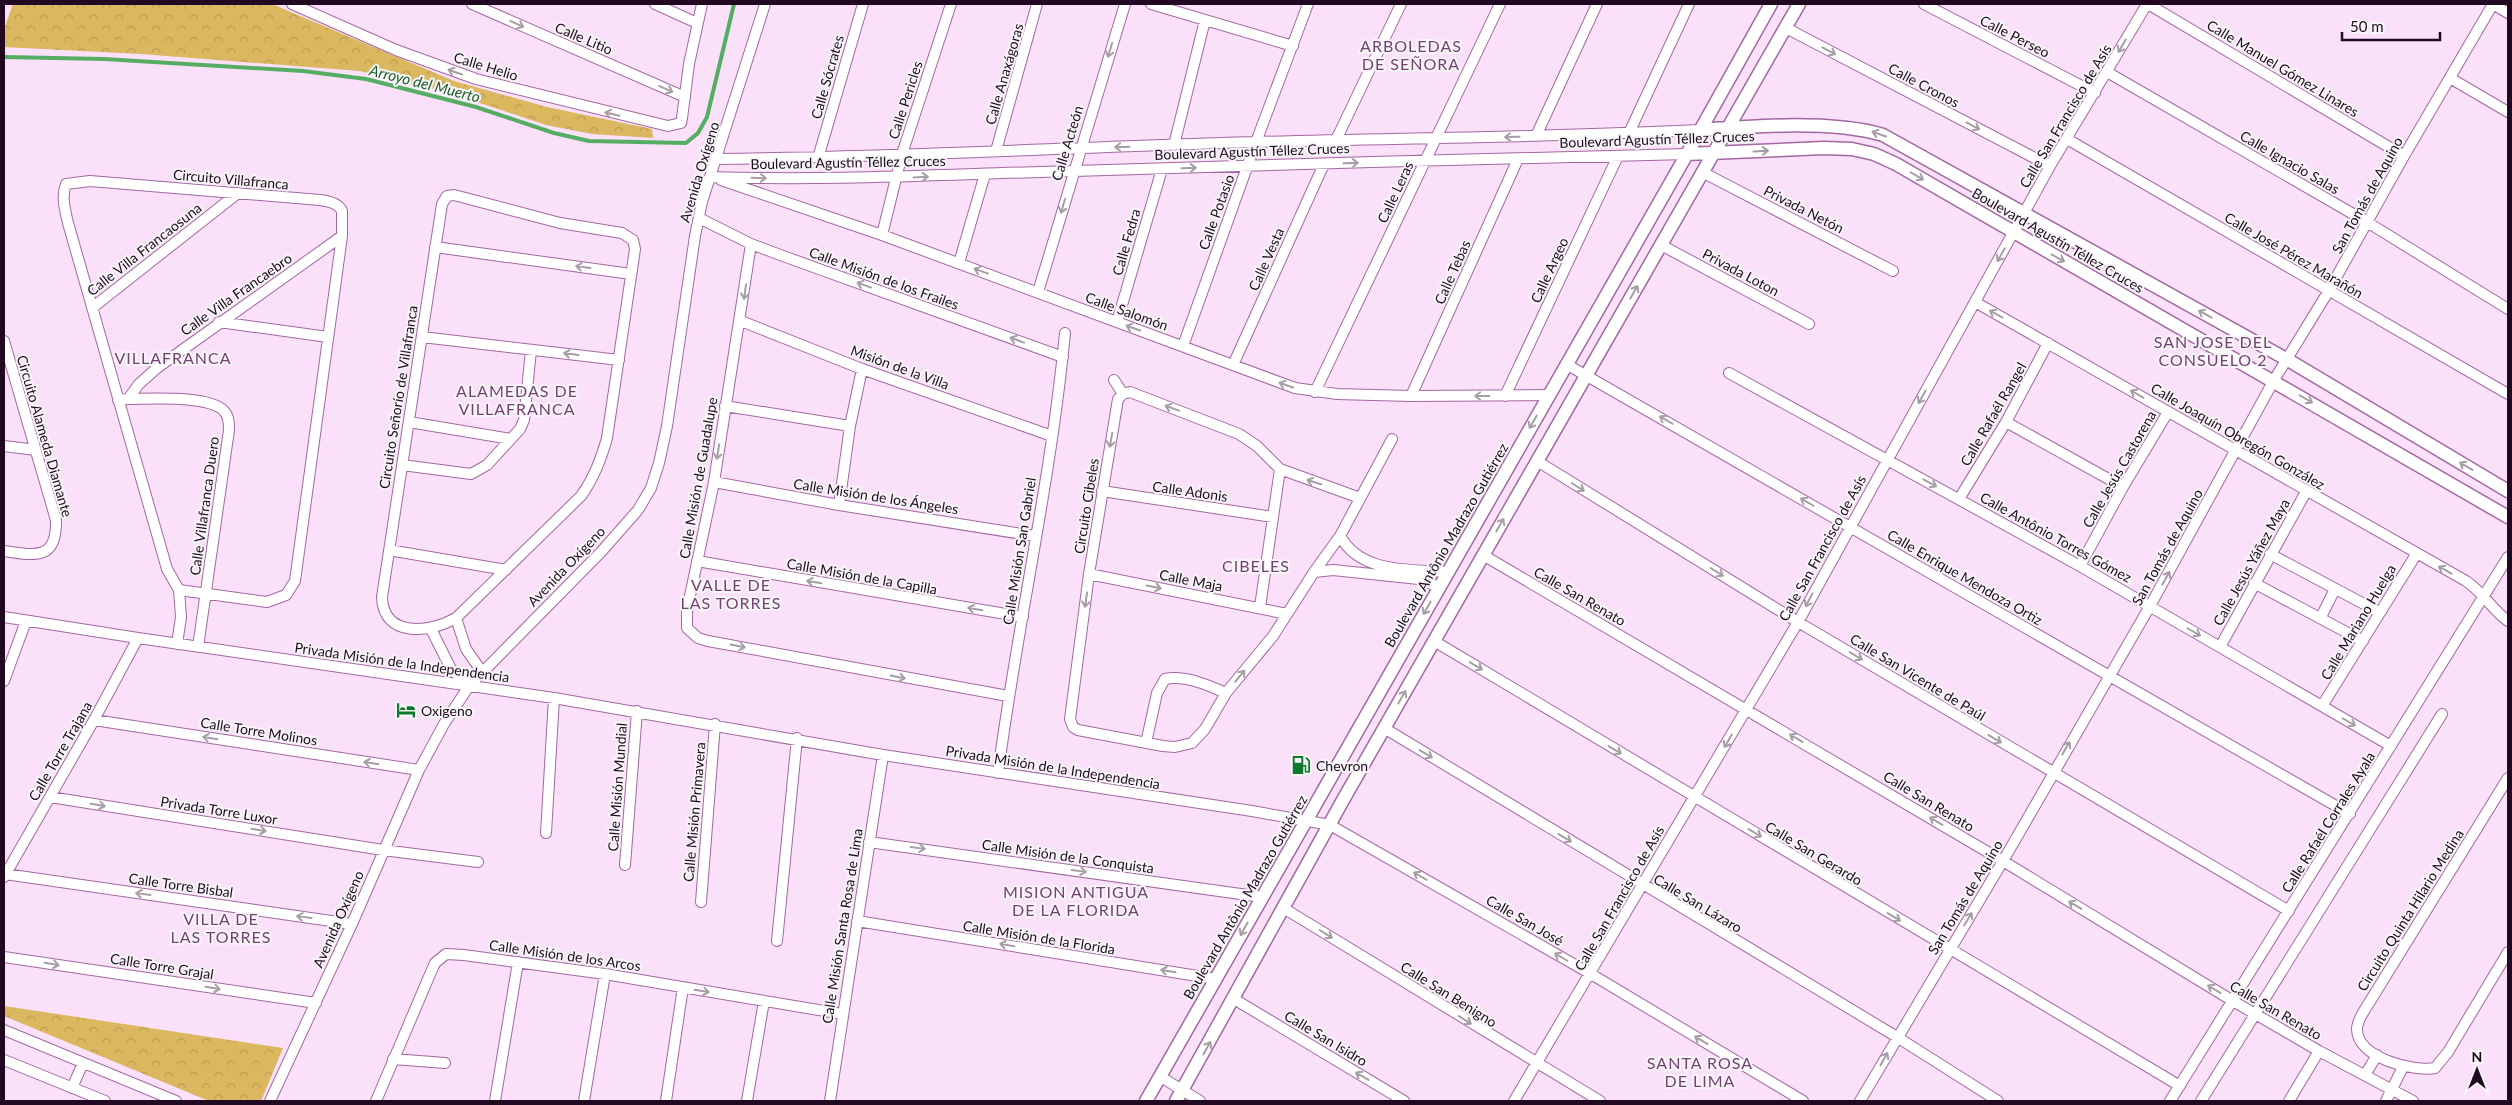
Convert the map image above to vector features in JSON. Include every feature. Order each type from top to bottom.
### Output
[{"type":"street","name":"Calle Helio","points":[[292,4],[404,53],[476,79],[637,120],[668,126],[681,123],[685,97]]},
{"type":"street","name":"Calle Litio","points":[[472,4],[685,97]]},
{"type":"street","points":[[655,4],[697,23]]},
{"type":"street","points":[[685,97],[697,23],[702,4]]},
{"type":"street","name":"Avenida Oxígeno","points":[[270,1101],[352,924],[419,770],[444,724],[482,672],[601,552],[638,510],[650,488],[659,463],[667,426],[699,218],[710,177],[765,4]]},
{"type":"street","name":"Calle Sócrates","points":[[818,158],[863,4]]},
{"type":"street","name":"Calle Pericles","points":[[882,235],[902,154],[951,4]]},
{"type":"street","name":"Calle Anaxágoras","points":[[996,151],[1037,4]]},
{"type":"street","name":"Calle Acteón","points":[[1038,292],[1125,4]]},
{"type":"street","points":[[1151,4],[1293,46]]},
{"type":"street","name":"Calle Potasio","points":[[1183,346],[1247,166],[1308,4]]},
{"type":"street","points":[[1336,140],[1401,4]]},
{"type":"street","name":"Calle Leras","points":[[1315,392],[1425,161],[1438,138],[1500,4]]},
{"type":"street","points":[[1536,136],[1597,4]]},
{"type":"street","points":[[1629,133],[1689,4]]},
{"type":"street","name":"Boulevard Antônio Madrazo Gutiérrez","points":[[1146,1101],[1771,4]]},
{"type":"street","points":[[1179,1096],[1285,909],[1384,728],[1799,4]]},
{"type":"street","name":"Calle Perseo","points":[[1924,4],[2095,93]]},
{"type":"street","name":"Calle San Francisco de Asís","points":[[1514,1101],[1798,622],[1849,526],[2024,212],[2147,4]]},
{"type":"street","name":"Calle Manuel Gómez Linares","points":[[2147,4],[2404,156]]},
{"type":"street","points":[[2493,4],[2508,13]]},
{"type":"street","name":"San Tomás de Aquino","points":[[1860,1101],[2003,861],[2052,772],[2150,606],[2274,380],[2328,292],[2404,156],[2493,4]]},
{"type":"street","points":[[1174,145],[1205,20]]},
{"type":"street","name":"Calle Cronos","points":[[1786,28],[2050,166]]},
{"type":"street","name":"Calle Ignacio Salas","points":[[2107,72],[2367,222],[2508,309]]},
{"type":"street","points":[[2450,78],[2508,112]]},
{"type":"street","name":"Boulevard Agustín Téllez Cruces","points":[[717,159],[818,158],[1256,142],[1536,136],[1727,128],[1834,127],[1869,131],[1883,135],[1908,148],[2288,360],[2508,491]]},
{"type":"street","name":"Calle José Pérez Marañón","points":[[2067,139],[2328,292],[2508,394]]},
{"type":"street","name":"Boulevard Agustín Téllez Cruces","points":[[710,177],[803,180],[896,178],[1073,171],[1712,154],[1824,148],[1852,149],[1874,154],[1896,164],[2013,233],[2274,380],[2508,517]]},
{"type":"street","name":"Calle Argeo","points":[[1505,396],[1618,156]]},
{"type":"street","name":"Calle Tebas","points":[[1411,396],[1518,159]]},
{"type":"street","name":"Calle Vesta","points":[[1233,365],[1324,164]]},
{"type":"street","name":"Calle Fedra","points":[[1116,322],[1162,169]]},
{"type":"street","name":"Privada Netón","points":[[1702,172],[1893,270]]},
{"type":"street","points":[[959,263],[985,174]]},
{"type":"street","name":"Calle Salomón","points":[[710,177],[882,235],[1295,388],[1315,392],[1411,396],[1548,395]]},
{"type":"street","name":"Circuito Villafranca","points":[[177,644],[181,617],[179,590],[167,569],[123,399],[92,308],[64,208],[64,189],[66,184],[90,181],[238,193],[331,202],[341,207],[342,236],[298,570],[291,589],[279,599],[267,602],[179,590]]},
{"type":"street","name":"Calle Villa Francaosuna","points":[[92,308],[238,193]]},
{"type":"street","name":"Circuito Señorío de Villafranca","points":[[454,194],[560,223],[622,233],[630,237],[634,243],[631,274],[607,438],[601,461],[581,496],[456,618],[444,625],[419,630],[396,624],[386,618],[382,610],[389,550],[442,204],[447,196],[454,194]]},
{"type":"street","name":"Calle Misión de los Frailes","points":[[699,218],[751,244],[1063,357]]},
{"type":"street","name":"Calle Villa Francaebro","points":[[123,399],[147,376],[219,322],[342,236]]},
{"type":"street","name":"Calle Misión de Guadalupe","points":[[751,244],[714,482],[697,561],[687,620],[688,628],[698,638],[1008,696]]},
{"type":"street","name":"Privada Loton","points":[[1661,245],[1809,324]]},
{"type":"street","points":[[435,248],[631,274]]},
{"type":"street","name":"Calle Joaquín Obregón González","points":[[1975,302],[2474,587],[2494,610],[2508,621]]},
{"type":"street","name":"Misión de la Villa","points":[[740,321],[862,369],[1052,436]]},
{"type":"street","points":[[219,322],[328,337]]},
{"type":"street","name":"Calle Misión San Gabriel","points":[[998,773],[1008,696],[1023,617],[1052,436],[1065,333]]},
{"type":"street","points":[[422,337],[619,360]]},
{"type":"street","name":"Calle Rafaél Rangel","points":[[1959,499],[2006,422],[2048,343]]},
{"type":"street","name":"Circuito Alameda Diamante","points":[[4,346],[56,520],[56,539],[53,547],[38,554],[4,551]]},
{"type":"street","points":[[402,465],[471,474],[487,465],[511,439],[524,420],[531,350]]},
{"type":"street","name":"Calle Enrique Mendoza Ortiz","points":[[1566,364],[2350,814]]},
{"type":"street","points":[[839,506],[850,426],[862,369]]},
{"type":"street","name":"Calle Antônio Torres Gómez","points":[[1729,373],[2080,566],[2391,746]]},
{"type":"street","points":[[1114,380],[1123,394],[1130,392],[1239,434],[1257,446],[1280,469],[1360,498]]},
{"type":"street","name":"Circuito Cibeles","points":[[1123,394],[1118,398],[1102,492],[1070,719],[1073,727],[1078,730],[1146,743],[1175,747],[1192,743],[1204,729],[1226,693],[1273,636],[1314,572],[1340,536],[1392,439]]},
{"type":"street","name":"Calle Villafranca Duero","points":[[123,399],[208,403],[225,412],[229,430],[205,594]]},
{"type":"street","points":[[725,406],[850,426]]},
{"type":"street","name":"Calle Jesús Castorena","points":[[2080,566],[2123,487],[2168,412]]},
{"type":"street","points":[[408,422],[511,439]]},
{"type":"street","points":[[2006,422],[2123,487]]},
{"type":"street","points":[[4,446],[36,450]]},
{"type":"street","name":"Calle San Vicente de Paúl","points":[[1537,461],[1798,622],[2289,911]]},
{"type":"street","points":[[1260,608],[1280,469]]},
{"type":"street","name":"Calle Misión de los Ángeles","points":[[714,482],[839,506],[1035,536]]},
{"type":"street","name":"Calle Jesús Yáñez Maya","points":[[2220,647],[2307,490]]},
{"type":"street","name":"Calle Adonis","points":[[1102,492],[1273,517]]},
{"type":"street","points":[[1340,536],[1353,554],[1369,562],[1393,568],[1448,572]]},
{"type":"street","points":[[389,550],[506,570]]},
{"type":"street","name":"Calle Mariano Huelga","points":[[2322,706],[2417,553]]},
{"type":"street","points":[[2270,554],[2379,612]]},
{"type":"street","name":"Calle San Renato","points":[[1483,555],[2003,861],[2233,1001],[2413,1101]]},
{"type":"street","name":"Calle Rafaél Corrales Ayala","points":[[2170,1101],[2485,598],[2508,557]]},
{"type":"street","name":"Calle Misión de la Capilla","points":[[697,561],[1023,617]]},
{"type":"street","points":[[1314,572],[1333,570],[1419,579],[1439,587]]},
{"type":"street","name":"Calle Maja","points":[[1089,574],[1287,614]]},
{"type":"street","points":[[2254,583],[2364,641]]},
{"type":"street","points":[[2320,617],[2335,589]]},
{"type":"street","points":[[198,647],[205,594]]},
{"type":"street","name":"Privada Misión de la Independencia","points":[[4,617],[177,644],[554,698],[797,738],[883,755],[1307,820]]},
{"type":"street","points":[[456,618],[466,649],[482,672]]},
{"type":"street","points":[[4,681],[26,621]]},
{"type":"street","points":[[431,629],[451,669],[470,686]]},
{"type":"street","name":"Calle Torre Trajana","points":[[5,875],[94,720],[138,638]]},
{"type":"street","name":"Calle San Gerardo","points":[[1434,641],[2180,1086]]},
{"type":"street","points":[[1146,743],[1157,693],[1165,679],[1180,678],[1208,685],[1226,693]]},
{"type":"street","points":[[546,833],[554,698]]},
{"type":"street","name":"Calle Misión Mundial","points":[[625,865],[637,711]]},
{"type":"street","points":[[2201,1101],[2285,963],[2442,714]]},
{"type":"street","name":"Calle Torre Molinos","points":[[94,720],[419,770]]},
{"type":"street","name":"Calle Misión Primavera","points":[[701,902],[716,724]]},
{"type":"street","name":"Calle San Lázaro","points":[[1384,728],[1897,1037],[1998,1101]]},
{"type":"street","points":[[777,941],[797,738]]},
{"type":"street","name":"Calle Misión Santa Rosa de Lima","points":[[830,1101],[883,755]]},
{"type":"street","name":"Circuito Quinta Hilario Medina","points":[[2508,778],[2362,1016],[2357,1028],[2362,1043],[2377,1055],[2403,1067],[2424,1070],[2435,1068],[2442,1060],[2508,952]]},
{"type":"street","name":"Privada Torre Luxor","points":[[50,798],[383,850],[478,862]]},
{"type":"street","name":"Calle San José","points":[[1307,820],[1330,825],[1591,974],[1802,1101]]},
{"type":"street","name":"Calle Misión de la Conquista","points":[[870,842],[1262,898]]},
{"type":"street","name":"Calle Torre Bisbal","points":[[5,875],[352,924]]},
{"type":"street","name":"Calle San Benigno","points":[[1285,909],[1600,1101]]},
{"type":"street","name":"Calle Misión de la Florida","points":[[857,921],[1216,979]]},
{"type":"street","name":"Calle Misión de los Arcos","points":[[376,1101],[431,972],[446,954],[605,974],[842,1014]]},
{"type":"street","name":"Calle Torre Grajal","points":[[4,957],[316,1003]]},
{"type":"street","points":[[496,1101],[518,962]]},
{"type":"street","points":[[584,1101],[605,974]]},
{"type":"street","points":[[666,1101],[683,987]]},
{"type":"street","name":"Calle San Isidro","points":[[1234,999],[1404,1101]]},
{"type":"street","points":[[747,1101],[764,1001]]},
{"type":"street","points":[[4,1030],[176,1101]]},
{"type":"street","points":[[2289,1101],[2320,1051]]},
{"type":"street","points":[[2365,1075],[2377,1055]]},
{"type":"street","points":[[393,1059],[445,1063]]},
{"type":"street","points":[[4,1060],[105,1101]]},
{"type":"street","points":[[72,1088],[83,1063]]},
{"type":"street","points":[[2386,1101],[2403,1067]]},
{"type":"street","points":[[1161,1076],[1179,1096],[1200,1101]]},
{"type":"green space","points":[[13,4],[272,4],[454,81],[547,107],[652,129],[653,138],[592,134],[546,125],[450,93],[360,71],[141,54],[4,47],[4,29]]},
{"type":"green space","points":[[4,1006],[283,1048],[261,1101],[209,1101],[4,1016]]},
{"type":"waterway","name":"Arroyo del Muerto","points":[[4,57],[104,59],[303,71],[366,79],[476,107],[554,133],[589,141],[686,143],[698,133],[707,117],[734,4]]},
{"type":"place","name":"Oxigeno","points":[[406,710]]},
{"type":"place","name":"Chevron","points":[[1301,765]]},
{"type":"district","name":"ARBOLEDAS DE SEÑORA","points":[[1411,54]]},
{"type":"district","name":"SAN JOSE DEL CONSUELO 2","points":[[2213,350]]},
{"type":"district","name":"VILLAFRANCA","points":[[173,357]]},
{"type":"district","name":"ALAMEDAS DE VILLAFRANCA","points":[[517,399]]},
{"type":"district","name":"CIBELES","points":[[1256,565]]},
{"type":"district","name":"VALLE DE LAS TORRES","points":[[731,593]]},
{"type":"district","name":"MISION ANTIGUA DE LA FLORIDA","points":[[1076,900]]},
{"type":"district","name":"VILLA DE LAS TORRES","points":[[221,927]]},
{"type":"district","name":"SANTA ROSA DE LIMA","points":[[1700,1071]]}]
